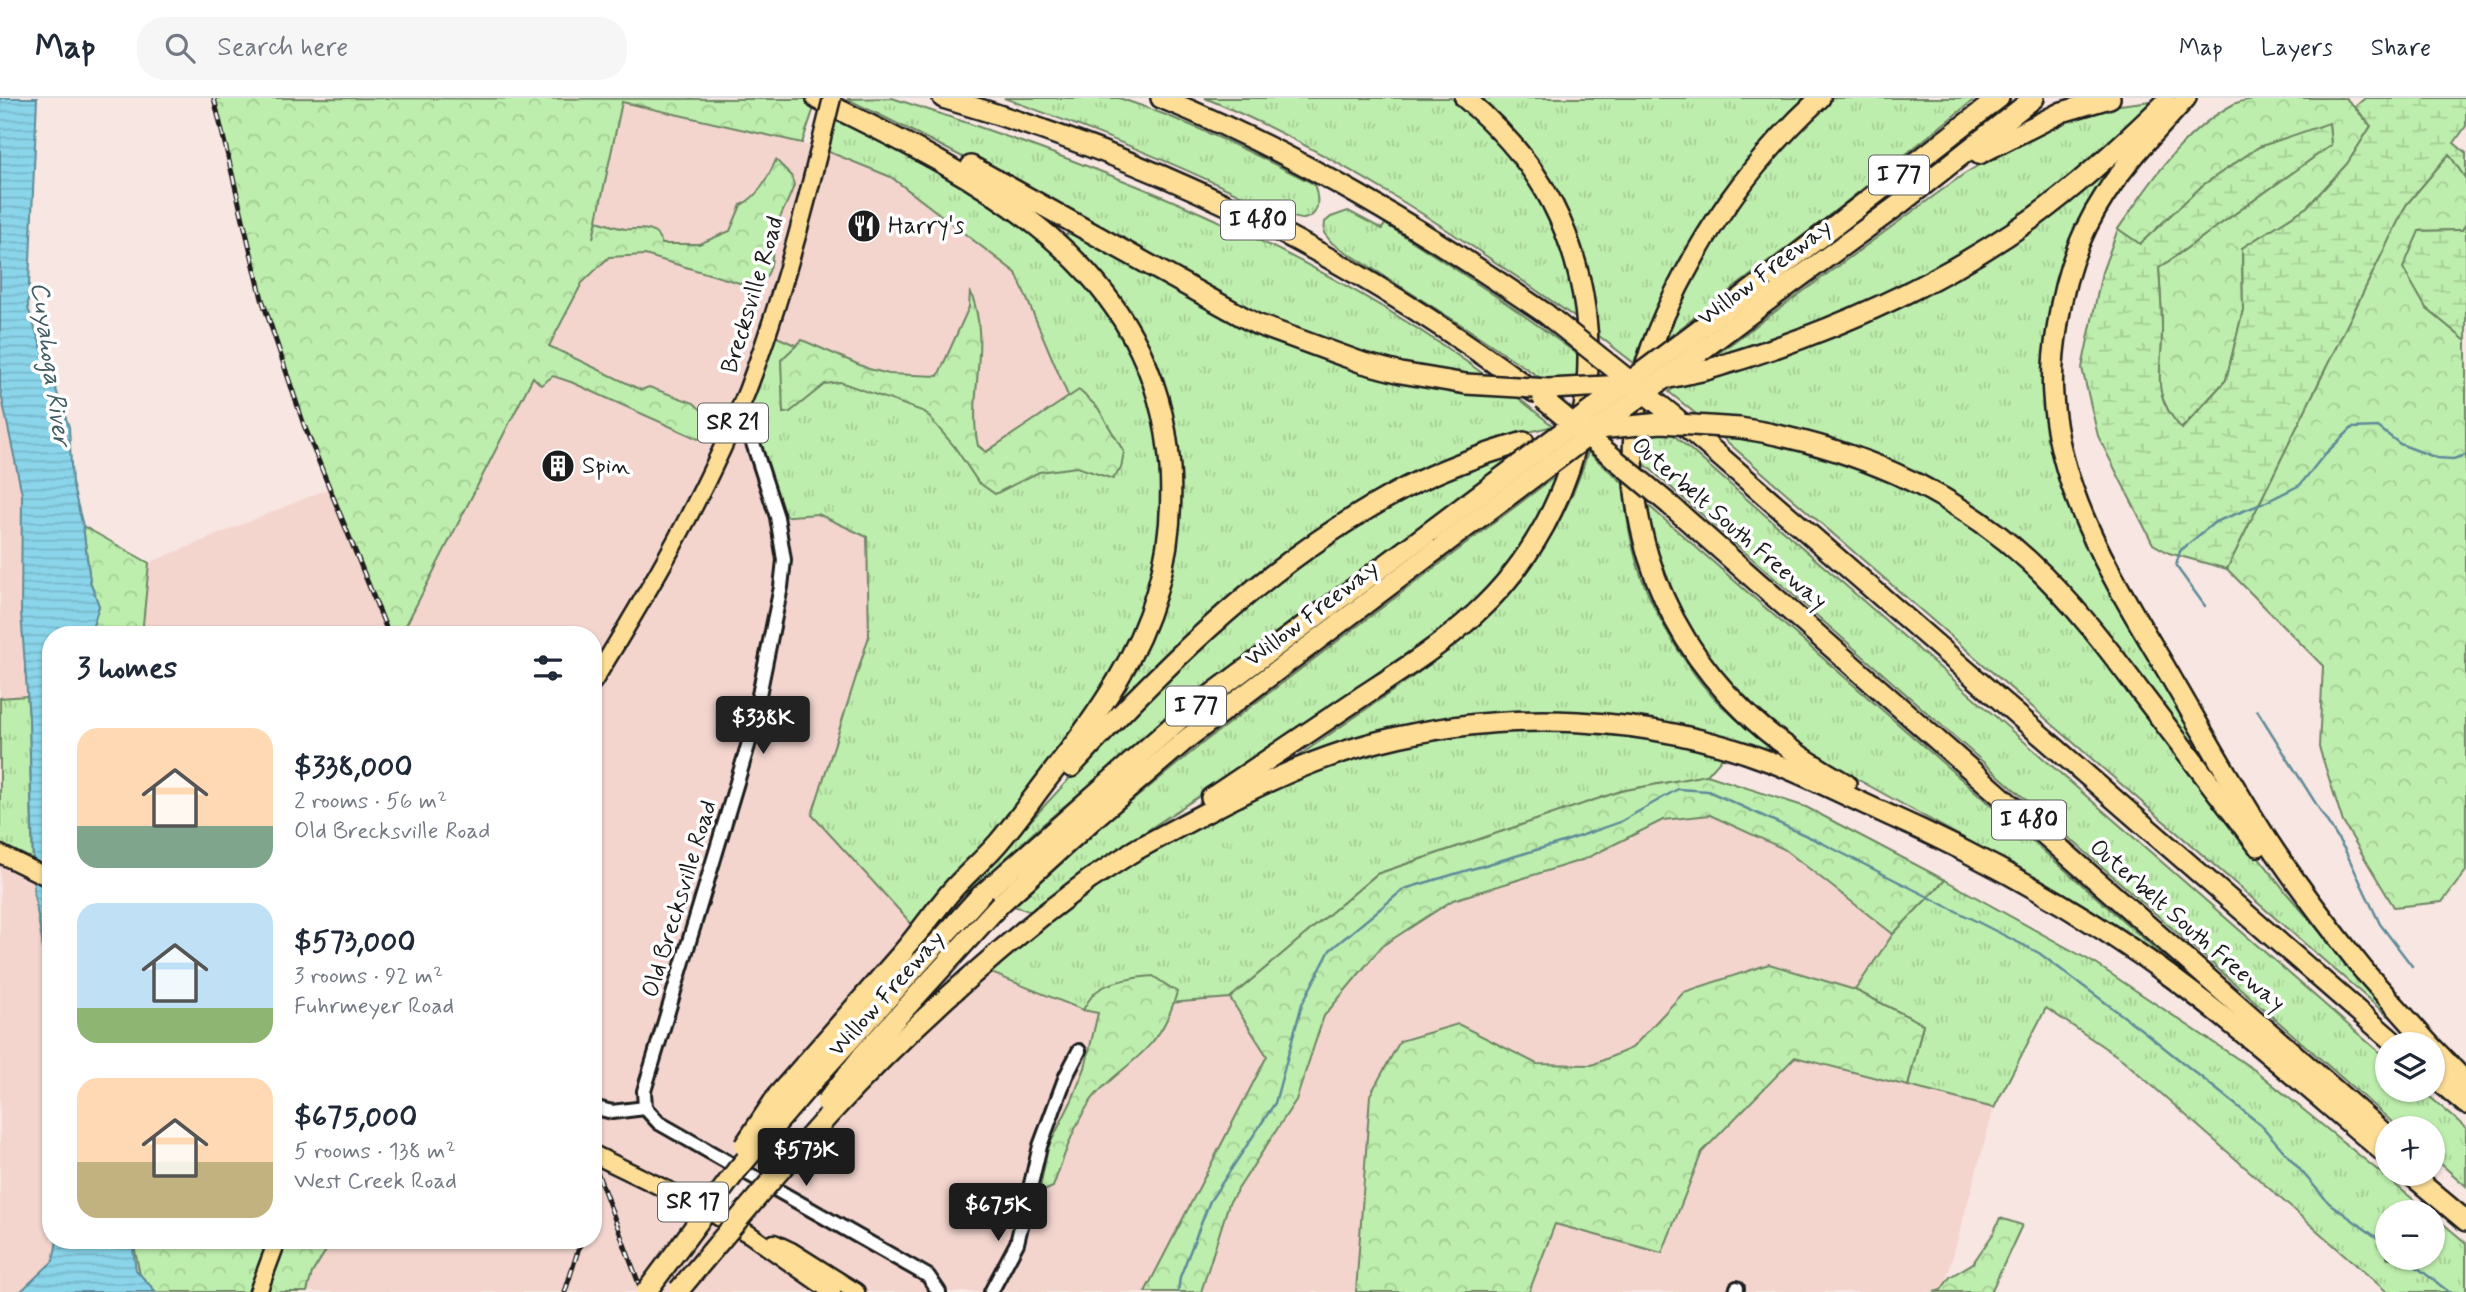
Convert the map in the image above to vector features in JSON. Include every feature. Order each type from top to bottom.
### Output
[{"type":"highway","points":[[816,98],[857,111],[975,168],[1256,324],[1363,363],[1401,373],[1466,384],[1535,389],[1598,388],[1706,370],[1755,356],[1838,326],[1889,303],[1952,270],[2033,218],[2076,185],[2171,98]]},
{"type":"highway","points":[[816,98],[900,139],[992,192],[1044,230],[1082,265],[1108,296],[1135,340],[1157,394],[1166,427],[1172,494],[1170,531],[1161,581],[1150,613],[1134,650],[1104,702],[998,844]]},
{"type":"highway","name":"Outerbelt South Freeway","points":[[943,98],[1087,145],[1169,177],[1312,248],[1426,316],[1543,399],[1670,505],[2375,1125]]},
{"type":"highway","points":[[966,98],[1003,116]]},
{"type":"highway","points":[[1148,98],[1206,116]]},
{"type":"highway","name":"Outerbelt South Freeway","points":[[1161,98],[1206,116],[1334,180],[1436,240],[1546,314],[1676,418],[2382,1032]]},
{"type":"highway","points":[[678,1291],[828,1116],[879,1063],[979,968],[1089,880],[1410,665],[1460,627],[1476,614],[1513,573],[1541,532],[1560,497],[1577,448],[1588,372],[1588,331],[1577,265],[1552,203],[1530,166],[1504,134],[1465,98]]},
{"type":"highway","points":[[1820,98],[1764,157],[1730,200],[1706,237],[1665,315],[1643,376],[1638,407],[1633,459],[1636,502],[1645,546],[1663,600],[1688,646],[1722,689],[1768,733],[1922,830]]},
{"type":"highway","name":"Willow Freeway","points":[[678,1291],[862,1056],[1001,903],[1189,737],[1436,539],[1770,287],[1999,98]]},
{"type":"highway","name":"Willow Freeway","points":[[1770,287],[1900,202],[2034,98]]},
{"type":"highway","points":[[1900,202],[2009,137],[2062,112],[2110,98]]},
{"type":"highway","points":[[2186,98],[2144,144],[2104,196],[2075,254],[2067,279],[2056,337],[2053,397],[2057,427],[2079,504],[2095,540],[2147,636],[2275,851],[2365,972]]},
{"type":"highway","points":[[645,1292],[778,1095],[903,952],[954,888],[1136,697],[1217,620],[1304,551],[1371,506],[1406,487],[1464,461],[1524,442],[1625,425],[1699,424],[1740,428],[1812,442],[1886,469],[1948,500],[2003,538],[2029,560],[2096,633],[2275,868],[2419,1032]]},
{"type":"highway","name":"Willow Freeway","points":[[645,1292],[737,1170],[978,898],[1188,712],[1436,539]]},
{"type":"highway","points":[[1130,853],[1248,790],[1315,761],[1420,732],[1470,725],[1534,721],[1624,726],[1659,732],[1730,749],[1770,762],[1922,830],[2036,889],[2111,934],[2213,1009],[2375,1145]]},
{"type":"highway","points":[[2445,1060],[2466,1082]]},
{"type":"highway","points":[[2445,1086],[2466,1104]]},
{"type":"highway","points":[[2424,1186],[2466,1221]]},
{"type":"highway","points":[[2443,1186],[2466,1207]]},
{"type":"main road","name":"Brecksville Road","points":[[602,667],[675,543],[733,424],[775,310],[832,98]]},
{"type":"main road","points":[[0,854],[42,874]]},
{"type":"main road","name":"SR 17","points":[[602,1158],[749,1234],[791,1251],[856,1292]]},
{"type":"main road","name":"SR 17","points":[[749,1234],[832,1292]]},
{"type":"main road","points":[[258,1292],[274,1249]]},
{"type":"street","name":"Old Brecksville Road","points":[[645,1108],[644,1091],[750,739],[781,587],[784,560],[781,536],[768,488],[752,440],[733,424]]},
{"type":"street","points":[[991,1292],[1017,1243],[1040,1146],[1066,1076],[1079,1051]]},
{"type":"street","points":[[602,1109],[612,1112],[645,1108],[659,1123],[928,1276],[939,1292]]},
{"type":"shaded area","points":[[622,101],[819,148],[891,177],[1016,273],[1069,398],[986,452],[818,514],[867,537],[869,636],[812,815],[919,932],[703,1205],[734,1225],[979,968],[1083,1010],[1230,998],[1267,1056],[1145,1292],[307,1292],[312,1273],[327,1249],[602,1249],[602,626],[406,626],[583,281]]},
{"type":"shaded area","points":[[0,389],[22,494],[21,613],[29,718],[34,892],[42,941],[42,1249],[55,1249],[53,1261],[20,1292],[0,1292]]},
{"type":"shaded area","points":[[330,488],[385,626],[143,626],[149,563]]},
{"type":"shaded area","points":[[1710,815],[1784,849],[1893,934],[1855,990],[1769,964],[1684,992],[1632,1048],[1592,1065],[1537,1064],[1458,1024],[1370,1095],[1356,1292],[1201,1292],[1229,1203],[1296,1100],[1324,1016],[1382,946],[1453,900],[1585,859],[1663,820]]},
{"type":"shaded area","points":[[1795,1057],[1994,1108],[1943,1292],[1529,1292],[1554,1224],[1662,1253],[1702,1152]]},
{"type":"green space","points":[[214,98],[817,99],[802,143],[622,102],[593,238],[597,221],[625,229],[652,231],[662,244],[699,244],[730,231],[741,205],[758,191],[776,160],[791,175],[794,185],[775,232],[770,269],[756,288],[645,255],[609,257],[582,283],[549,346],[641,390],[649,387],[694,403],[719,427],[716,434],[698,439],[571,382],[553,376],[541,385],[533,377],[406,626],[385,626],[304,425],[262,299]]},
{"type":"green space","points":[[892,98],[1050,152],[1128,182],[1280,250],[1424,333],[1493,381],[1423,370],[1353,353],[1281,325],[1201,286],[973,162],[847,99]]},
{"type":"green space","points":[[1004,98],[1119,98],[1218,137],[1314,184],[1316,209],[1310,217],[1299,219],[1121,142]]},
{"type":"green space","points":[[1205,98],[1451,98],[1493,135],[1512,157],[1542,204],[1555,229],[1574,282],[1577,319],[1443,227],[1350,170],[1303,144]]},
{"type":"green space","points":[[1481,98],[1808,98],[1769,134],[1722,192],[1696,232],[1642,341],[1634,363],[1599,336],[1593,299],[1576,234],[1549,177],[1508,124]]},
{"type":"green space","points":[[1831,98],[1976,98],[1830,215],[1661,343],[1698,267],[1731,213],[1756,179]]},
{"type":"green space","points":[[2262,98],[2346,98],[2371,126],[2347,164],[2307,207],[2242,248],[2243,310],[2226,380],[2181,429],[2170,414],[2160,391],[2162,327],[2159,268],[2331,145],[2329,124],[2259,147],[2203,185],[2140,244],[2118,229],[2170,158],[2200,127],[2236,103]]},
{"type":"green space","points":[[2365,98],[2466,98],[2466,126],[2454,143],[2466,153],[2466,179],[2449,154],[2406,205],[2227,569],[2169,553],[2153,544],[2098,436],[2082,368],[2102,272],[2118,229],[2140,244],[2203,185],[2259,147],[2329,123],[2331,145],[2159,268],[2162,320],[2161,392],[2171,416],[2182,429],[2226,380],[2243,310],[2242,248],[2307,207],[2347,164],[2371,126],[2355,107]]},
{"type":"green space","points":[[2159,100],[2038,208],[1887,298],[1711,363],[1713,357],[1964,174],[2004,150],[2077,116],[2112,106]]},
{"type":"green space","points":[[828,102],[1019,211],[1135,340],[1172,494],[1134,651],[919,932],[812,815],[869,636],[867,537],[818,514],[777,517],[740,428],[768,333],[928,404],[986,452],[1069,398],[1016,273],[891,177],[819,148]]},
{"type":"green space","points":[[2449,154],[2466,179],[2466,224],[2462,230],[2419,231],[2426,308],[2466,341],[2466,871],[2442,902],[2394,907],[2343,822],[2319,747],[2323,666],[2227,569],[2406,205]]},
{"type":"green space","points":[[2119,162],[2071,243],[2052,437],[2190,726],[2197,752],[2115,645],[1928,479],[1862,450],[1701,418],[1669,392],[1675,386],[1726,373],[1845,333],[1907,305],[2002,250]]},
{"type":"green space","points":[[1348,211],[1382,229],[1385,224],[1557,339],[1581,357],[1579,381],[1542,379],[1332,243],[1324,233],[1325,222]]},
{"type":"green space","points":[[2466,224],[2466,341],[2426,308],[2403,268],[2419,231],[2462,230]]},
{"type":"green space","points":[[1072,232],[1270,339],[1337,365],[1402,383],[1517,397],[1553,426],[1509,437],[1385,489],[1106,717],[1142,652],[1164,601],[1178,535],[1180,488],[1176,440],[1165,394],[1148,350],[1125,308],[1097,270],[1063,236]]},
{"type":"green space","points":[[970,291],[979,329],[975,408],[978,446],[986,452],[1079,390],[1098,408],[1124,452],[1121,468],[1113,479],[1077,467],[1039,472],[995,494],[978,482],[954,446],[925,412],[840,382],[825,384],[790,412],[783,413],[781,360],[802,340],[869,369],[889,374],[938,376],[969,307]]},
{"type":"green space","points":[[1643,431],[1669,431],[2375,1049],[2375,1102],[2436,1102],[2466,1128],[2466,1186],[2445,1168],[2445,1116],[2385,1116],[1640,460]]},
{"type":"green space","points":[[1717,433],[1840,457],[1957,513],[2056,594],[2289,896],[2376,996],[2388,1016]]},
{"type":"green space","points":[[1520,452],[1172,714],[1033,833],[986,877],[972,894],[965,892],[1164,676],[1284,574],[1404,493]]},
{"type":"green space","points":[[1588,452],[1623,483],[1628,526],[1639,570],[1655,609],[1676,647],[1712,696],[1793,765],[1571,717],[1295,762],[1293,760],[1429,665],[1469,632],[1506,596],[1539,556],[1566,508]]},
{"type":"green space","points":[[1561,472],[1525,544],[1477,603],[1398,665],[1098,863],[1035,913],[1014,906],[1109,820],[1204,742]]},
{"type":"green space","points":[[1641,499],[2168,960],[2167,963],[2059,891],[1830,764],[1773,726],[1709,664],[1679,615],[1656,559]]},
{"type":"green space","points":[[83,526],[149,563],[143,626],[93,626],[99,606],[90,581]]},
{"type":"green space","points":[[27,696],[33,870],[0,853],[0,698]]},
{"type":"green space","points":[[1534,721],[1730,749],[1707,775],[1621,791],[1377,874],[1230,998],[1083,1010],[979,968],[1089,880],[1315,762]]},
{"type":"green space","points":[[1707,775],[1806,807],[1945,880],[1893,934],[1784,849],[1710,815],[1663,820],[1585,859],[1453,900],[1382,946],[1324,1016],[1296,1100],[1229,1203],[1201,1292],[1145,1292],[1267,1056],[1230,998],[1377,874],[1621,791]]},
{"type":"green space","points":[[1945,880],[2096,964],[2256,1071],[2375,1168],[2375,1186],[2397,1186],[2414,1200],[2375,1200],[2375,1270],[2445,1270],[2445,1225],[2466,1243],[2466,1292],[2387,1292],[2123,1060],[2046,1008],[1994,1108],[1908,1086],[1923,1024],[1855,990],[1893,934]]},
{"type":"green space","points":[[1769,964],[1855,990],[1923,1024],[1908,1086],[1795,1057],[1702,1152],[1662,1253],[1555,1224],[1529,1292],[1356,1292],[1370,1095],[1400,1041],[1458,1024],[1537,1064],[1592,1065],[1632,1048],[1684,992]]},
{"type":"green space","points":[[1153,976],[1177,992],[1165,1024],[1146,1049],[1090,1102],[1073,1132],[1053,1187],[1039,1193],[1048,1148],[1085,1068],[1098,1013],[1083,1010],[1093,995],[1102,988],[1124,980]]},
{"type":"green space","points":[[2000,1218],[2022,1225],[1991,1292],[1934,1292],[1941,1290],[1950,1277],[1973,1263],[1993,1234]]},
{"type":"green space","points":[[135,1249],[327,1249],[312,1273],[307,1292],[156,1292],[140,1275]]},
{"type":"water","points":[[0,98],[37,98],[28,308],[69,427],[72,483],[83,526],[90,581],[99,606],[93,626],[42,626],[42,941],[34,892],[29,718],[21,613],[22,494],[0,389]]},
{"type":"water","points":[[55,1249],[133,1249],[136,1270],[156,1292],[20,1292],[53,1261]]},
{"type":"waterway","points":[[2205,606],[2176,566],[2180,551],[2215,522],[2264,503],[2300,485],[2324,455],[2352,428],[2378,427],[2400,444],[2437,458],[2453,459],[2466,455]]},
{"type":"waterway","points":[[2257,710],[2345,850],[2380,924],[2412,966]]},
{"type":"waterway","points":[[1178,1292],[1180,1277],[1210,1201],[1275,1103],[1302,1004],[1330,950],[1404,889],[1563,842],[1620,822],[1678,789],[1708,791],[1820,842],[2039,953],[2142,1030],[2261,1125],[2329,1203],[2375,1236]]},
{"type":"waterway","points":[[2421,1270],[2449,1292]]},
{"type":"railway","points":[[214,98],[262,299],[304,425],[385,626]]},
{"type":"railway","points":[[602,1185],[642,1292]]},
{"type":"railway","points":[[565,1292],[578,1249]]},
{"type":"place","name":"Harry's","points":[[864,226]]},
{"type":"place","name":"Spin","points":[[558,466]]},
{"type":"water label","name":"Cuyahoga River","points":[[50,364]]}]
